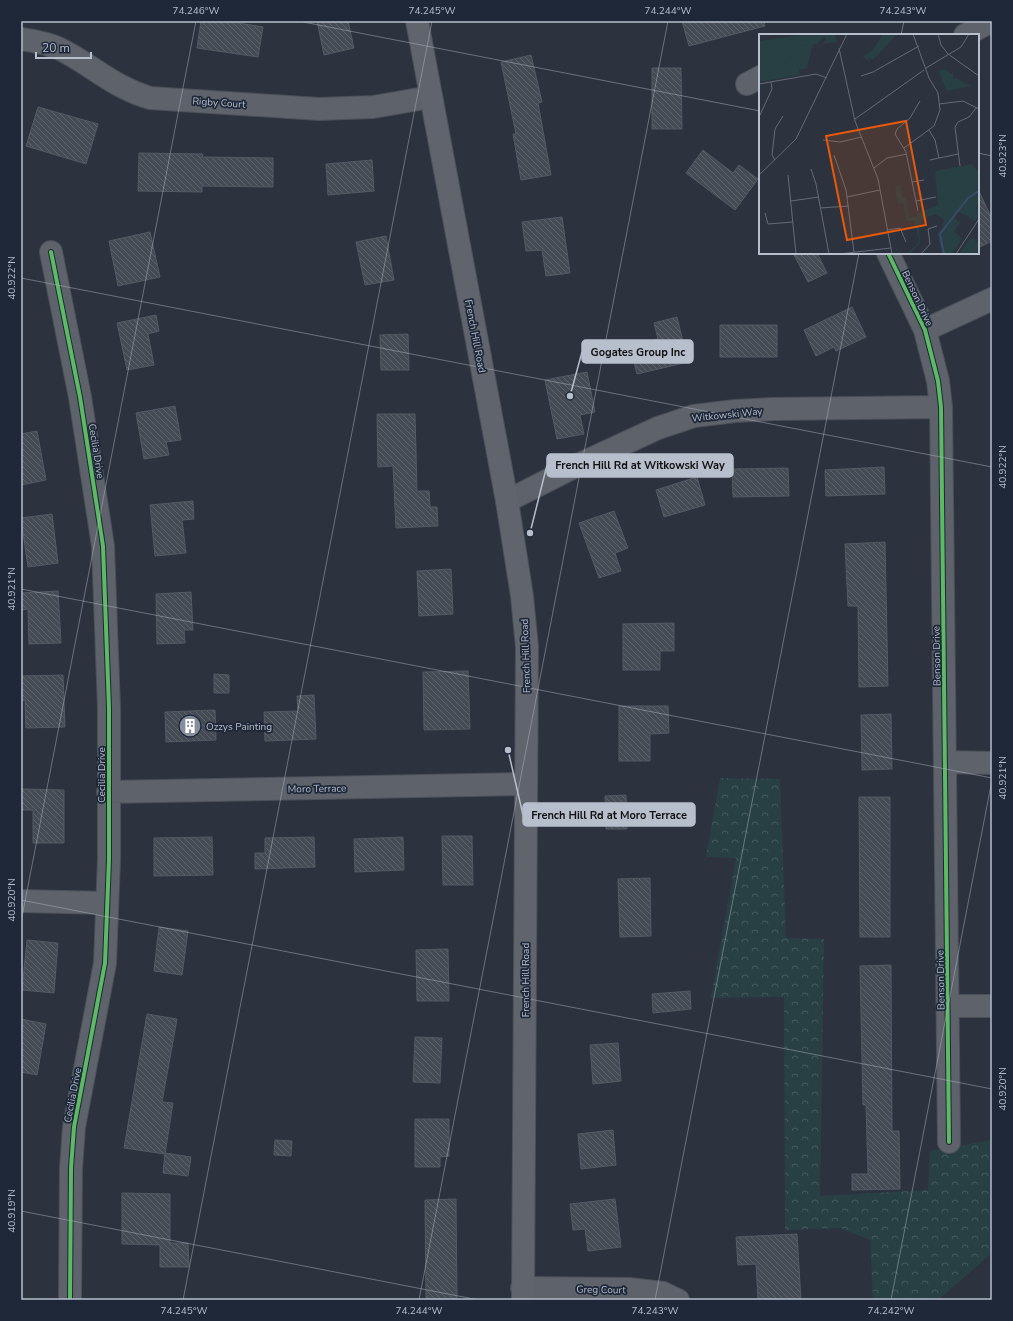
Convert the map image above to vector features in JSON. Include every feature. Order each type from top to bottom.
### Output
[{"type":"main road","name":"French Hill Road","points":[[417,21],[508,501],[522,596],[527,647],[522,1294]]},
{"type":"street","points":[[966,34],[992,22]]},
{"type":"street","name":"Rigby Court","points":[[21,39],[40,42],[61,50],[113,83],[131,92],[150,98],[319,109],[373,107],[431,97]]},
{"type":"street","name":"Cecilia Drive","points":[[51,252],[80,398],[103,546],[109,708],[105,963],[74,1127],[71,1168],[70,1300]]},
{"type":"street","name":"Benson Drive","points":[[888,254],[925,330],[938,381],[941,408],[949,1142]]},
{"type":"street","points":[[925,330],[992,298]]},
{"type":"street","name":"Witkowski Way","points":[[508,501],[608,450],[658,428],[694,416],[735,411],[774,409],[941,408]]},
{"type":"street","points":[[946,762],[992,763]]},
{"type":"street","name":"Moro Terrace","points":[[108,792],[526,784]]},
{"type":"street","points":[[21,901],[107,903]]},
{"type":"street","points":[[948,1006],[992,1006]]},
{"type":"street","name":"Greg Court","points":[[522,1294],[629,1289],[663,1292],[678,1300]]},
{"type":"green space","points":[[720,778],[780,779],[786,938],[824,939],[820,1196],[928,1190],[930,1151],[992,1140],[992,1253],[938,1300],[873,1300],[870,1240],[840,1228],[785,1230],[784,997],[711,998],[736,858],[706,857]]},
{"type":"building","points":[[201,21],[226,21],[263,27],[258,57],[197,48]]},
{"type":"building","points":[[317,21],[348,21],[354,48],[324,55]]},
{"type":"building","points":[[682,21],[764,21],[765,26],[689,46]]},
{"type":"building","points":[[531,55],[542,102],[538,103],[551,175],[521,180],[513,134],[516,134],[501,62]]},
{"type":"building","points":[[652,68],[681,68],[682,129],[652,129]]},
{"type":"building","points":[[38,107],[98,124],[86,164],[26,146]]},
{"type":"building","points":[[703,150],[733,173],[739,165],[758,179],[735,210],[686,173]]},
{"type":"building","points":[[139,153],[203,154],[202,157],[273,158],[273,187],[202,186],[202,192],[138,191]]},
{"type":"building","points":[[372,160],[374,191],[328,195],[326,164]]},
{"type":"building","points":[[979,191],[992,219],[992,241],[979,248]]},
{"type":"building","points":[[562,217],[570,273],[546,276],[542,250],[526,251],[522,222]]},
{"type":"building","points":[[150,232],[160,277],[118,286],[109,241]]},
{"type":"building","points":[[386,236],[394,280],[365,285],[356,242]]},
{"type":"building","points":[[794,254],[818,254],[827,273],[808,282]]},
{"type":"building","points":[[852,307],[866,337],[836,351],[834,347],[816,356],[804,330]]},
{"type":"building","points":[[156,315],[159,331],[148,334],[154,365],[127,370],[117,323]]},
{"type":"building","points":[[677,317],[688,362],[637,374],[630,346],[658,339],[654,323]]},
{"type":"building","points":[[720,325],[777,325],[777,357],[720,357]]},
{"type":"building","points":[[408,334],[409,370],[381,370],[380,335]]},
{"type":"building","points":[[587,372],[595,412],[580,415],[584,434],[557,439],[545,380]]},
{"type":"building","points":[[175,406],[181,440],[166,442],[169,455],[144,459],[136,413]]},
{"type":"building","points":[[377,414],[415,414],[417,491],[429,491],[430,507],[437,507],[438,526],[396,528],[393,466],[378,467]]},
{"type":"building","points":[[37,431],[46,480],[21,485],[21,434]]},
{"type":"building","points":[[884,467],[885,494],[826,496],[825,470]]},
{"type":"building","points":[[788,468],[789,496],[733,497],[732,469]]},
{"type":"building","points":[[697,477],[705,505],[664,517],[656,490]]},
{"type":"building","points":[[193,501],[194,519],[182,520],[186,553],[155,556],[150,505]]},
{"type":"building","points":[[614,511],[628,548],[615,553],[621,571],[599,578],[579,523]]},
{"type":"building","points":[[52,514],[58,563],[28,567],[21,518]]},
{"type":"building","points":[[885,542],[888,686],[859,687],[858,606],[848,606],[845,544]]},
{"type":"building","points":[[451,569],[453,614],[419,616],[417,571]]},
{"type":"building","points":[[58,591],[61,643],[29,644],[28,609],[21,610],[21,593]]},
{"type":"building","points":[[191,592],[193,630],[184,630],[185,643],[157,644],[156,594]]},
{"type":"building","points":[[674,623],[674,651],[660,651],[660,670],[623,670],[623,624]]},
{"type":"building","points":[[468,671],[470,729],[424,730],[423,672]]},
{"type":"building","points":[[214,674],[229,675],[229,693],[214,693]]},
{"type":"building","points":[[63,675],[65,727],[26,728],[25,700],[21,701],[21,676]]},
{"type":"building","points":[[314,695],[316,739],[265,741],[264,712],[298,711],[297,696]]},
{"type":"building","points":[[619,706],[668,706],[669,733],[650,734],[650,761],[619,761]]},
{"type":"building","name":"Ozzys Painting","points":[[215,710],[216,740],[166,742],[165,712]]},
{"type":"building","points":[[891,714],[892,769],[862,770],[861,715]]},
{"type":"building","points":[[21,789],[64,790],[64,843],[33,843],[33,810],[21,810]]},
{"type":"building","points":[[626,795],[627,829],[606,829],[605,796]]},
{"type":"building","points":[[859,797],[890,797],[890,937],[860,937]]},
{"type":"building","points":[[442,836],[472,836],[473,885],[443,885]]},
{"type":"building","points":[[212,837],[213,875],[154,876],[154,838]]},
{"type":"building","points":[[314,837],[315,867],[255,869],[255,853],[265,853],[265,838]]},
{"type":"building","points":[[403,837],[404,870],[355,872],[354,839]]},
{"type":"building","points":[[650,878],[651,936],[620,937],[618,879]]},
{"type":"building","points":[[159,927],[188,931],[182,975],[154,971]]},
{"type":"building","points":[[27,940],[58,943],[54,993],[22,990]]},
{"type":"building","points":[[448,949],[449,1001],[417,1001],[416,950]]},
{"type":"building","points":[[891,965],[892,1131],[899,1131],[900,1189],[852,1190],[852,1174],[868,1174],[866,1105],[863,1105],[860,966]]},
{"type":"building","points":[[690,991],[691,1009],[653,1013],[652,994]]},
{"type":"building","points":[[147,1014],[177,1019],[162,1102],[173,1103],[165,1154],[124,1148]]},
{"type":"building","points":[[21,1019],[46,1024],[37,1075],[21,1072]]},
{"type":"building","points":[[415,1037],[442,1038],[440,1083],[413,1082]]},
{"type":"building","points":[[618,1043],[621,1081],[593,1084],[590,1045]]},
{"type":"building","points":[[415,1119],[449,1119],[449,1156],[440,1157],[440,1167],[415,1167]]},
{"type":"building","points":[[613,1130],[616,1165],[581,1169],[578,1134]]},
{"type":"building","points":[[275,1140],[292,1141],[291,1156],[274,1155]]},
{"type":"building","points":[[165,1153],[191,1157],[188,1176],[163,1173]]},
{"type":"building","points":[[122,1193],[170,1194],[170,1243],[188,1243],[189,1267],[160,1267],[160,1245],[122,1244]]},
{"type":"building","points":[[456,1199],[457,1300],[426,1300],[425,1200]]},
{"type":"building","points":[[615,1199],[621,1247],[588,1251],[585,1229],[573,1230],[570,1204]]},
{"type":"building","points":[[797,1234],[801,1300],[758,1300],[756,1264],[738,1265],[736,1237]]},
{"type":"cycle path","points":[[51,252],[80,397],[103,546],[109,708],[109,859],[105,963],[74,1127],[71,1168],[70,1300]]},
{"type":"cycle path","points":[[888,254],[925,330],[938,381],[941,407],[949,1142]]},
{"type":"place","name":"Gogates Group Inc","points":[[570,396]]},
{"type":"place","name":"French Hill Rd at Witkowski Way","points":[[530,533]]},
{"type":"place","name":"Ozzys Painting","points":[[190,726]]},
{"type":"place","name":"French Hill Rd at Moro Terrace","points":[[508,750]]}]
